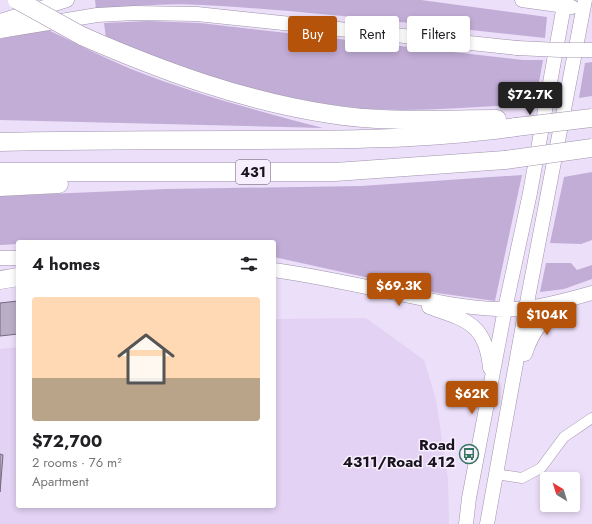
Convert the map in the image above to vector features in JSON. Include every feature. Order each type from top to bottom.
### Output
[{"type":"highway","points":[[17,0],[82,36],[119,52],[235,94],[332,115],[389,119],[516,123]]},
{"type":"highway","name":"431","points":[[0,142],[116,140],[352,140],[441,135],[516,123],[585,119]]},
{"type":"highway","points":[[0,133],[116,140]]},
{"type":"highway","name":"431","points":[[0,172],[335,172],[505,160],[592,148]]},
{"type":"highway","points":[[0,187],[291,172]]},
{"type":"highway","points":[[0,280],[16,277]]},
{"type":"main road","points":[[0,21],[67,0]]},
{"type":"main road","points":[[487,524],[526,308],[587,6],[522,0]]},
{"type":"main road","points":[[466,524],[469,498],[505,309],[530,193],[564,3]]},
{"type":"main road","points":[[0,31],[97,15],[134,13],[197,14],[517,48],[592,50]]},
{"type":"main road","points":[[0,258],[16,258]]},
{"type":"main road","points":[[276,270],[443,303],[505,309],[526,308],[555,303],[592,293]]},
{"type":"main road","points":[[380,290],[461,318],[476,328],[485,341],[488,351],[492,382]]},
{"type":"main road","points":[[512,388],[531,336],[540,324],[554,313],[592,293]]},
{"type":"street","points":[[495,474],[522,478],[542,468],[564,437],[592,418]]},
{"type":"shaded area","points":[[95,0],[421,0],[547,17],[545,38],[470,30],[470,16],[407,16],[407,23],[399,22],[399,16],[345,17],[203,5],[176,4],[96,9]]},
{"type":"shaded area","points":[[149,21],[200,23],[288,33],[288,52],[337,52],[337,39],[345,40],[345,52],[399,52],[399,46],[407,47],[407,52],[453,52],[523,60],[543,60],[535,104],[419,110],[364,108],[326,104],[288,97],[213,77],[106,38],[104,23]]},
{"type":"shaded area","points":[[46,29],[131,69],[155,78],[226,102],[323,128],[0,120],[0,39]]},
{"type":"shaded area","points":[[592,62],[592,96],[579,98],[585,63]]},
{"type":"shaded area","points":[[592,172],[592,240],[581,244],[550,243],[564,177]]},
{"type":"shaded area","points":[[522,175],[495,301],[437,293],[276,257],[276,240],[16,240],[16,244],[0,245],[0,196],[166,189],[361,186]]},
{"type":"shaded area","points":[[546,263],[571,263],[577,270],[592,265],[592,279],[564,289],[540,292]]},
{"type":"shaded area","points":[[366,318],[424,360],[436,400],[448,479],[449,524],[0,524],[0,349],[16,347],[16,508],[276,508],[276,319]]},
{"type":"building","points":[[16,301],[16,334],[0,336],[0,303]]},
{"type":"building","points":[[0,454],[3,455],[0,492]]},
{"type":"place","name":"Road 4311/Road 412","points":[[469,454]]}]
